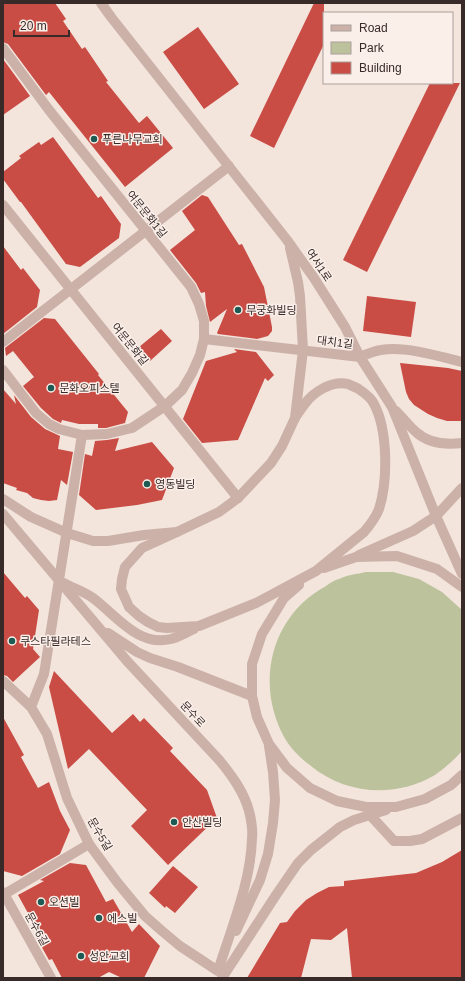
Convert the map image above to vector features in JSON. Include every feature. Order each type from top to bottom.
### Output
[{"type":"street","name":"여서1로","points":[[101,3],[287,240],[314,278],[344,327],[360,357],[392,407],[436,516],[462,574]]},
{"type":"street","name":"여문문화1길","points":[[3,48],[49,110],[191,288],[199,304],[204,321],[204,339],[200,355],[192,374],[182,390],[165,406],[132,428],[107,434],[82,435],[59,429],[49,424],[36,413],[3,370]]},
{"type":"street","points":[[3,342],[229,166]]},
{"type":"street","name":"여문문화길","points":[[3,205],[238,498]]},
{"type":"street","points":[[287,240],[298,282],[303,350],[295,418]]},
{"type":"street","name":"대치1길","points":[[204,339],[360,357],[380,350],[404,350],[439,356],[462,362]]},
{"type":"street","points":[[199,626],[167,628],[158,627],[139,616],[129,607],[121,589],[125,568],[142,548],[219,512],[238,498],[271,463],[282,446],[295,418],[304,404],[314,394],[333,384],[341,383],[349,384],[360,390],[370,398],[374,404],[384,438],[384,482],[378,509],[364,532],[284,598],[262,634],[252,664],[252,696],[257,716],[269,744],[287,768],[310,788],[337,801],[366,807],[396,807]]},
{"type":"street","points":[[392,407],[417,433],[430,440],[443,444],[462,443]]},
{"type":"street","points":[[31,707],[44,674],[82,435]]},
{"type":"street","points":[[60,581],[92,597],[129,630],[144,638],[158,640],[172,639],[199,626],[256,603],[316,571],[356,557],[413,531],[436,516],[462,488]]},
{"type":"street","points":[[3,500],[31,517],[67,533],[93,541],[108,541],[144,535],[177,532]]},
{"type":"street","name":"문수로","points":[[3,514],[127,661],[220,761],[231,774],[240,789],[249,810],[252,837],[248,870],[222,976]]},
{"type":"street","points":[[356,557],[398,556],[437,569],[462,587]]},
{"type":"street","points":[[100,628],[137,652],[150,658],[178,667],[252,696]]},
{"type":"street","name":"문수5길","points":[[3,681],[31,707],[47,734],[67,798],[89,844],[117,882],[145,916],[180,946],[222,976]]},
{"type":"street","points":[[222,976],[260,880],[268,854],[275,800],[269,744]]},
{"type":"street","points":[[451,785],[462,775]]},
{"type":"street","points":[[222,976],[298,863],[311,850],[340,827],[354,820],[425,799],[451,785],[462,781]]},
{"type":"street","points":[[370,815],[394,841],[422,839],[462,818]]},
{"type":"street","points":[[3,894],[89,844]]},
{"type":"street","name":"문수6길","points":[[3,894],[51,978]]},
{"type":"green space","points":[[366,572],[393,572],[419,579],[442,592],[462,610],[462,751],[435,775],[420,782],[388,790],[355,788],[340,783],[325,776],[307,763],[285,739],[275,714],[270,693],[270,672],[274,651],[281,632],[293,614],[308,599],[332,582],[345,576]]},
{"type":"building","points":[[3,3],[55,3],[66,19],[63,21],[82,49],[85,47],[108,81],[106,82],[139,123],[147,116],[173,148],[125,187],[49,92],[46,95],[8,44],[3,42]]},
{"type":"building","points":[[314,3],[324,3],[323,46],[274,148],[250,136]]},
{"type":"building","points":[[198,27],[239,84],[204,109],[163,52]]},
{"type":"building","points":[[3,59],[30,96],[3,115]]},
{"type":"building","points":[[460,83],[367,272],[343,260],[430,84]]},
{"type":"building","points":[[53,137],[98,198],[101,196],[121,224],[119,238],[80,267],[66,264],[3,179],[3,172],[21,158],[19,156],[39,142],[41,145]]},
{"type":"building","points":[[202,195],[208,197],[239,245],[242,244],[264,287],[272,327],[272,331],[268,336],[257,339],[218,334],[217,333],[227,309],[210,322],[206,306],[205,292],[201,293],[196,283],[170,250],[195,230],[182,211]]},
{"type":"building","points":[[3,246],[21,270],[23,268],[40,290],[37,307],[3,334]]},
{"type":"building","points":[[367,296],[416,302],[411,337],[363,331]]},
{"type":"building","points":[[44,318],[55,319],[99,374],[98,375],[128,412],[125,423],[106,428],[98,428],[98,424],[79,424],[62,420],[61,423],[53,419],[41,408],[23,386],[34,377],[13,351],[6,356],[5,348]]},
{"type":"building","points":[[161,329],[172,341],[150,361],[139,347]]},
{"type":"building","points":[[234,349],[256,352],[274,375],[268,381],[265,378],[238,440],[202,443],[183,419],[206,361],[237,352]]},
{"type":"building","points":[[400,363],[462,371],[462,421],[447,421],[437,418],[414,405],[406,392]]},
{"type":"building","points":[[3,389],[16,404],[14,395],[31,417],[45,429],[60,436],[58,449],[73,452],[67,485],[61,480],[57,500],[49,501],[33,498],[27,493],[16,490],[17,488],[3,483]]},
{"type":"building","points":[[119,438],[115,451],[152,442],[174,468],[162,500],[96,510],[79,495],[85,454],[92,456],[95,441]]},
{"type":"building","points":[[3,572],[25,598],[27,596],[39,610],[33,649],[40,657],[13,682],[7,676],[3,675]]},
{"type":"building","points":[[54,671],[112,733],[133,714],[140,722],[144,718],[173,748],[170,751],[207,790],[217,818],[168,865],[131,826],[147,810],[89,749],[68,769],[49,687]]},
{"type":"building","points":[[3,717],[24,755],[21,757],[38,788],[49,782],[60,811],[70,830],[60,854],[22,876],[3,871]]},
{"type":"building","points":[[462,850],[462,978],[352,978],[347,928],[331,940],[311,939],[301,978],[247,978],[280,923],[287,922],[306,900],[317,893],[329,887],[344,886],[344,881],[416,873],[442,862]]},
{"type":"building","points":[[70,863],[86,865],[106,902],[113,899],[132,932],[139,924],[160,946],[144,978],[122,978],[109,972],[98,978],[62,978],[52,959],[49,960],[35,935],[39,933],[18,895],[44,881],[40,880]]},
{"type":"building","points":[[173,866],[198,887],[175,913],[166,906],[165,908],[149,893]]},
{"type":"place","name":"푸른나무교회","points":[[94,139]]},
{"type":"place","name":"무궁화빌딩","points":[[238,310]]},
{"type":"place","name":"문화오피스텔","points":[[51,388]]},
{"type":"place","name":"영동빌딩","points":[[147,484]]},
{"type":"place","name":"쿠스타필라테스","points":[[12,641]]},
{"type":"place","name":"안산빌딩","points":[[174,822]]},
{"type":"place","name":"오션빌","points":[[41,902]]},
{"type":"place","name":"에스빌","points":[[99,918]]},
{"type":"place","name":"성안교회","points":[[81,956]]}]
